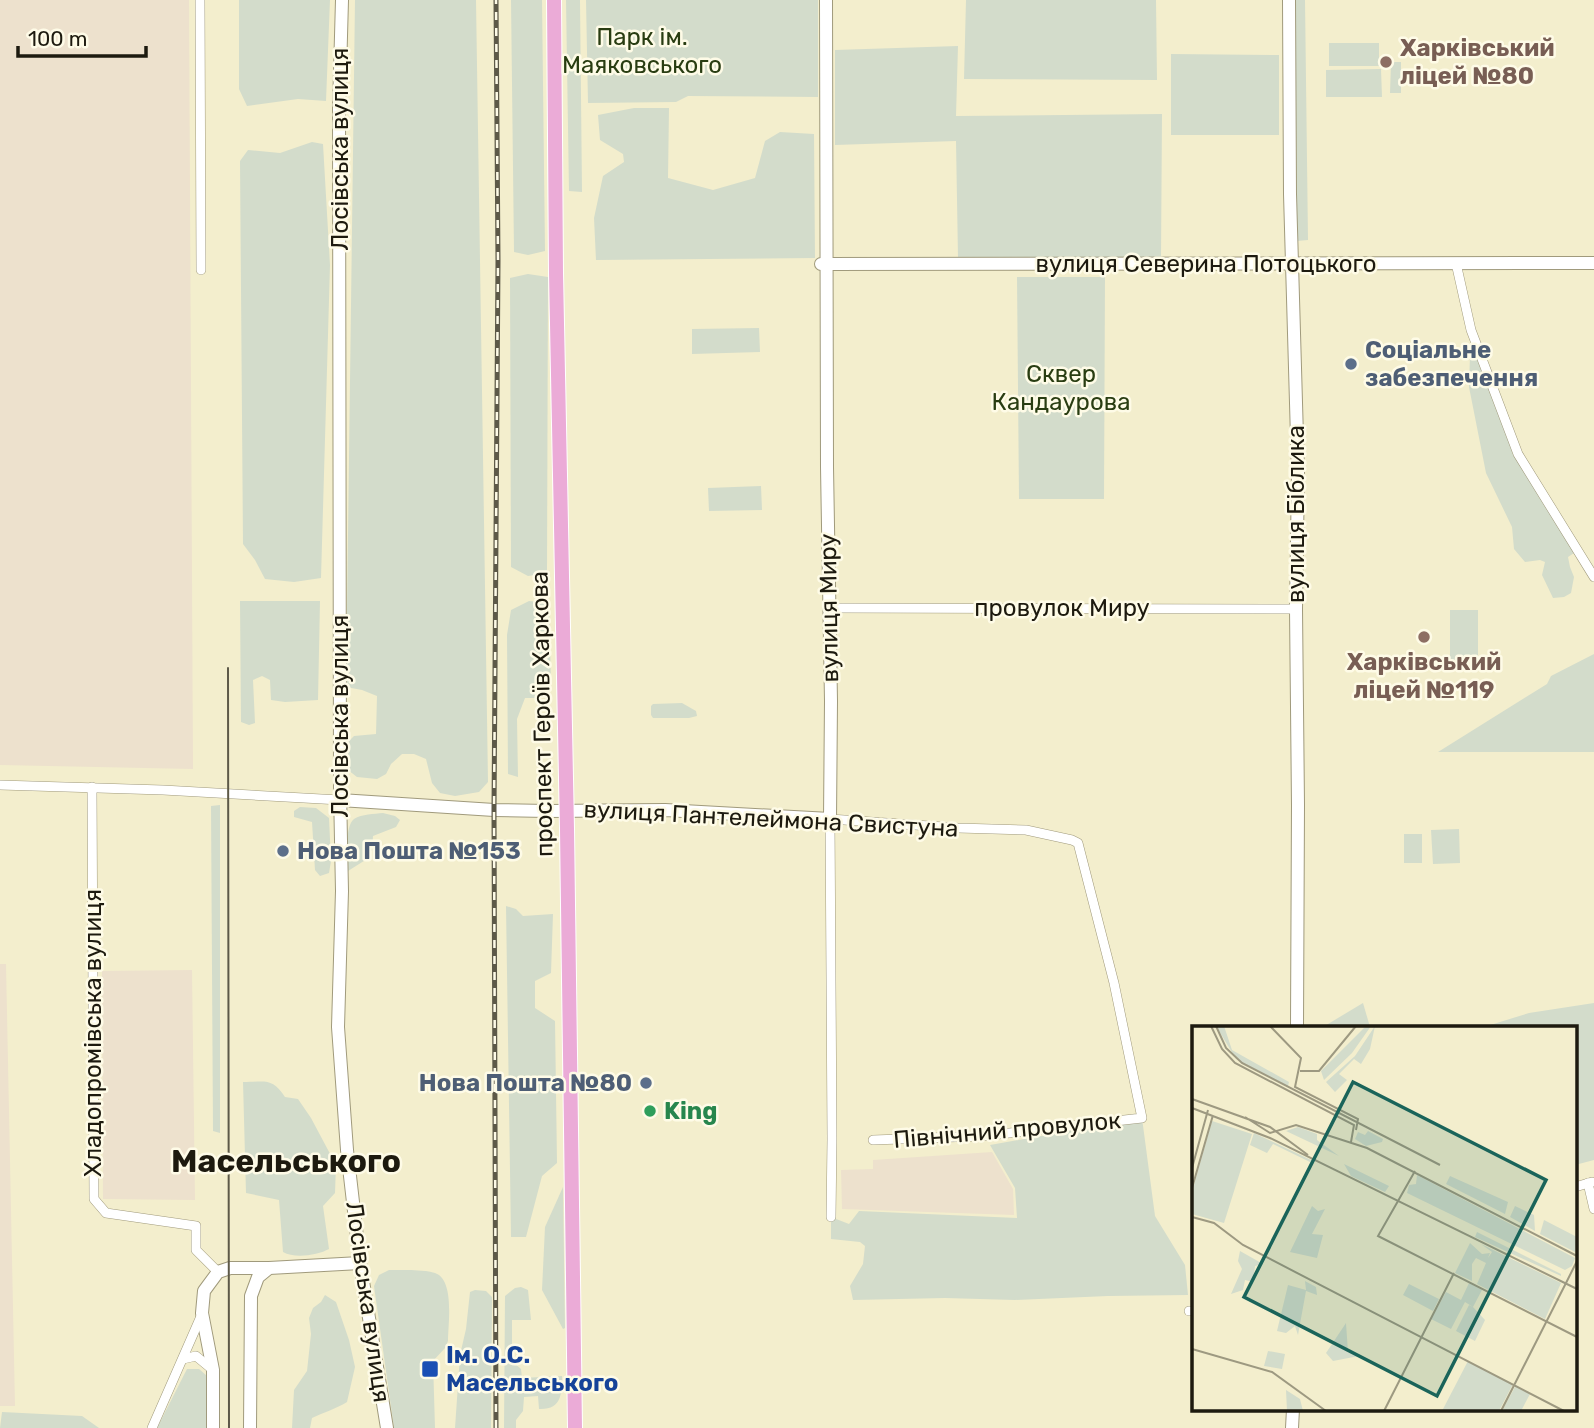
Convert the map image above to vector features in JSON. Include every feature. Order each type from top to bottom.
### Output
[{"type":"main road","name":"проспект Героїв Харкова","points":[[554,0],[575,1428]]},
{"type":"street","points":[[200,0],[201,270]]},
{"type":"street","name":"Лосівська вулиця","points":[[342,0],[339,108],[342,891],[338,1027],[346,1150],[360,1263],[387,1428]]},
{"type":"street","name":"вулиця Миру","points":[[826,0],[823,264],[831,701],[831,1217]]},
{"type":"street","name":"вулиця Біблика","points":[[1289,0],[1298,472],[1297,1026]]},
{"type":"street","points":[[1456,263],[1471,330],[1518,454],[1594,577]]},
{"type":"street","name":"вулиця Северина Потоцького","points":[[823,264],[1594,263]]},
{"type":"street","name":"провулок Миру","points":[[829,608],[1296,609]]},
{"type":"street","name":"вулиця Пантелеймона Свистуна","points":[[0,785],[235,793],[494,810],[665,810],[1026,830],[1072,840],[1078,844],[1114,983],[1142,1118]]},
{"type":"street","name":"Хладопромівська вулиця","points":[[92,787],[94,1199],[106,1213],[196,1226],[196,1250],[218,1272]]},
{"type":"street","name":"Північний провулок","points":[[873,1140],[983,1136],[1142,1118]]},
{"type":"street","points":[[1591,1183],[1594,1209]]},
{"type":"street","points":[[213,1428],[213,1370],[202,1314],[204,1291],[218,1272],[230,1268],[360,1263]]},
{"type":"street","points":[[250,1428],[251,1296],[258,1277],[269,1268]]},
{"type":"street","points":[[152,1428],[202,1314]]},
{"type":"street","points":[[183,1359],[196,1356],[213,1370]]},
{"type":"street","points":[[1292,1428],[1293,1410]]},
{"type":"shaded area","points":[[0,0],[189,0],[193,769],[0,765]]},
{"type":"shaded area","points":[[0,964],[6,964],[15,1406],[0,1406]]},
{"type":"shaded area","points":[[192,970],[195,1200],[103,1199],[102,971]]},
{"type":"shaded area","points":[[992,1152],[1013,1189],[1014,1215],[842,1209],[841,1170],[873,1169],[873,1160]]},
{"type":"green space","points":[[239,0],[330,0],[326,101],[298,99],[247,106],[239,89]]},
{"type":"green space","points":[[355,0],[476,0],[488,782],[479,792],[455,796],[440,793],[432,783],[426,759],[414,754],[402,754],[391,764],[386,774],[377,779],[357,777],[348,770],[347,743],[354,736],[376,734],[377,696],[346,687]]},
{"type":"green space","points":[[511,0],[542,0],[545,251],[528,255],[514,252]]},
{"type":"green space","points":[[566,0],[580,0],[582,192],[569,191]]},
{"type":"green space","name":"Парк ім. Маяковського","points":[[586,0],[818,0],[818,97],[688,96],[676,102],[588,103]]},
{"type":"green space","points":[[966,0],[1156,0],[1157,80],[964,79]]},
{"type":"green space","points":[[1295,0],[1305,0],[1308,240],[1297,241]]},
{"type":"green space","points":[[1329,43],[1379,43],[1379,66],[1329,66]]},
{"type":"green space","points":[[958,46],[956,116],[1162,114],[1161,259],[958,257],[956,141],[835,145],[835,50]]},
{"type":"green space","points":[[1171,54],[1279,55],[1279,135],[1171,135]]},
{"type":"green space","points":[[1391,62],[1401,62],[1401,93],[1390,93]]},
{"type":"green space","points":[[1381,69],[1382,97],[1326,97],[1326,70]]},
{"type":"green space","points":[[634,108],[669,108],[668,178],[713,190],[755,178],[765,141],[780,132],[814,134],[815,258],[596,260],[594,218],[603,176],[624,162],[623,154],[600,140],[598,115]]},
{"type":"green space","points":[[312,142],[323,144],[330,265],[321,578],[294,582],[265,579],[243,544],[240,161],[248,150],[280,153]]},
{"type":"green space","points":[[528,274],[548,277],[547,573],[528,576],[511,567],[510,278]]},
{"type":"green space","name":"Сквер Кандаурова","points":[[1017,277],[1105,277],[1104,499],[1019,499]]},
{"type":"green space","points":[[759,328],[760,352],[692,354],[692,329]]},
{"type":"green space","points":[[1477,346],[1518,454],[1577,551],[1568,557],[1574,577],[1571,593],[1564,597],[1553,598],[1542,575],[1545,562],[1525,562],[1514,549],[1512,527],[1486,473],[1469,387],[1470,355]]},
{"type":"green space","points":[[761,486],[762,510],[709,511],[708,488]]},
{"type":"green space","points":[[240,601],[320,601],[318,700],[271,700],[270,680],[262,676],[253,680],[255,723],[249,725],[241,722]]},
{"type":"green space","points":[[529,601],[549,603],[551,686],[538,698],[525,698],[517,719],[518,777],[508,774],[507,635],[511,610]]},
{"type":"green space","points":[[1450,610],[1478,610],[1478,662],[1450,662]]},
{"type":"green space","points":[[1594,654],[1594,752],[1438,752],[1547,684],[1551,676]]},
{"type":"green space","points":[[682,703],[696,711],[697,716],[653,718],[651,715],[653,704]]},
{"type":"green space","points":[[220,805],[220,1133],[213,1131],[211,806]]},
{"type":"green space","points":[[300,807],[316,808],[329,818],[329,873],[320,876],[315,870],[312,822],[294,817],[294,811]]},
{"type":"green space","points":[[383,813],[400,820],[396,827],[373,836],[372,851],[369,851],[367,859],[348,871],[347,843],[351,823],[361,816]]},
{"type":"green space","points":[[1459,829],[1460,863],[1433,864],[1431,830]]},
{"type":"green space","points":[[1404,834],[1422,834],[1422,863],[1404,863]]},
{"type":"green space","points":[[506,906],[516,909],[523,916],[553,914],[551,973],[535,981],[535,1008],[555,1021],[557,1163],[542,1176],[526,1237],[511,1237]]},
{"type":"green space","points":[[1363,1003],[1370,1026],[1325,1026]]},
{"type":"green space","points":[[1594,1003],[1594,1160],[1576,1165],[1576,1026],[1487,1026],[1529,1013]]},
{"type":"green space","points":[[243,1082],[272,1083],[285,1097],[298,1099],[336,1165],[335,1193],[323,1206],[329,1249],[306,1255],[283,1252],[279,1200],[246,1193]]},
{"type":"green space","points":[[1142,1118],[1155,1216],[1185,1265],[1188,1295],[1015,1300],[853,1300],[850,1286],[863,1264],[865,1246],[860,1242],[831,1239],[831,1217],[849,1224],[859,1211],[1017,1218],[1015,1188],[990,1145]]},
{"type":"green space","points":[[563,1187],[563,1329],[542,1290],[545,1227]]},
{"type":"green space","points":[[389,1270],[435,1273],[441,1277],[448,1293],[448,1341],[433,1361],[435,1428],[394,1428],[374,1286],[379,1275]]},
{"type":"green space","points":[[521,1287],[528,1290],[531,1320],[512,1320],[512,1361],[521,1369],[522,1378],[562,1376],[562,1388],[559,1399],[547,1409],[539,1409],[538,1396],[524,1397],[523,1411],[516,1420],[516,1428],[504,1428],[505,1296]]},
{"type":"green space","points":[[486,1291],[492,1297],[491,1428],[455,1428],[460,1355],[470,1292]]},
{"type":"green space","points":[[325,1295],[336,1302],[355,1367],[347,1402],[312,1418],[310,1428],[292,1428],[294,1390],[307,1371],[311,1334],[309,1318],[313,1308]]},
{"type":"green space","points":[[187,1369],[199,1369],[207,1376],[207,1428],[157,1428]]},
{"type":"green space","points":[[2,1412],[82,1416],[99,1428],[0,1428]]},
{"type":"tram line","points":[[228,668],[229,1428]]},
{"type":"railway","points":[[496,0],[496,1428]]},
{"type":"place","name":"Харківський ліцей №80","points":[[1386,62]]},
{"type":"place","name":"Соціальне забезпечення","points":[[1351,364]]},
{"type":"place","name":"Харківський ліцей №119","points":[[1424,637]]},
{"type":"place","name":"Нова Пошта №153","points":[[283,851]]},
{"type":"place","name":"Нова Пошта №80","points":[[646,1083]]},
{"type":"place","name":"King","points":[[650,1111]]},
{"type":"place","name":"Ім. О.С. Масельського","points":[[430,1369]]},
{"type":"district","name":"Масельського","points":[[286,1161]]}]
